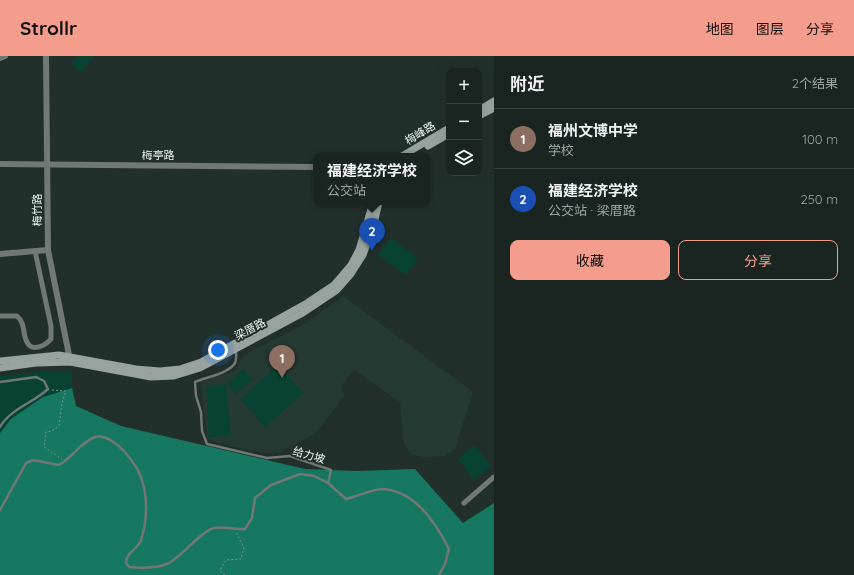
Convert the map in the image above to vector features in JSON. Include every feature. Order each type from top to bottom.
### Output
[{"type":"main road","points":[[482,108],[494,101]]},
{"type":"main road","points":[[482,114],[494,108]]},
{"type":"main road","name":"梅峰路","points":[[407,153],[446,130]]},
{"type":"main road","name":"梅峰路","points":[[416,153],[446,136]]},
{"type":"main road","name":"梁厝路","points":[[0,361],[34,357],[69,359],[150,371],[180,369],[207,359],[307,303],[334,285],[351,265],[359,250],[372,205]]},
{"type":"main road","name":"梁厝路","points":[[0,368],[69,359],[137,376],[174,376],[200,368],[301,314],[341,286],[356,268],[366,249],[373,228],[377,205]]},
{"type":"street","points":[[0,58],[5,56]]},
{"type":"street","name":"梅竹路","points":[[46,57],[48,250],[69,359]]},
{"type":"street","name":"梅亭路","points":[[0,164],[313,167]]},
{"type":"street","points":[[0,254],[48,250]]},
{"type":"street","points":[[0,316],[17,316],[22,321],[29,345],[34,347],[43,346],[51,339],[51,326],[35,251]]},
{"type":"street","points":[[464,503],[494,477]]},
{"type":"lane","name":"给力坡","points":[[236,350],[236,359],[233,365],[221,372],[195,382],[196,396],[202,412],[202,431],[208,444],[267,458],[290,456],[331,470],[328,483]]},
{"type":"lane","points":[[0,382],[36,377],[44,381],[48,389],[5,418],[0,428]]},
{"type":"lane","points":[[0,510],[26,463],[33,460],[59,466],[83,444],[96,437],[107,437],[119,446],[131,460],[142,478],[147,513],[141,541],[126,558],[126,563],[130,567],[149,567],[167,564],[201,535],[213,527],[237,530],[245,529],[249,525],[252,518],[255,498],[271,485],[300,474],[314,476],[328,483],[346,499],[382,489],[408,496],[441,532],[449,549],[445,564],[439,575]]},
{"type":"path","points":[[48,389],[66,391],[62,402],[59,426],[52,431],[46,432],[44,439],[44,446],[65,462]]},
{"type":"path","points":[[225,575],[220,570],[226,560],[242,559],[244,548],[236,533],[237,530]]},
{"type":"shaded area","points":[[343,296],[473,392],[455,449],[445,456],[421,457],[411,454],[404,444],[400,402],[354,370],[341,386],[344,396],[315,434],[280,452],[267,453],[234,447],[207,439],[201,382],[235,371],[244,355],[308,322]]},
{"type":"green space","points":[[77,56],[94,56],[82,72],[71,64]]},
{"type":"green space","points":[[391,238],[418,258],[406,275],[378,255]]},
{"type":"green space","points":[[278,365],[303,393],[265,427],[241,399]]},
{"type":"green space","points":[[243,369],[253,379],[236,394],[227,384]]},
{"type":"green space","points":[[72,371],[72,388],[11,419],[0,433],[0,376],[39,372]]},
{"type":"green space","points":[[226,384],[231,435],[209,437],[206,387]]},
{"type":"green space","points":[[72,388],[76,406],[121,426],[305,469],[357,471],[415,469],[463,523],[494,503],[494,575],[0,575],[0,433],[11,419],[43,397]]},
{"type":"green space","points":[[475,445],[491,466],[474,480],[458,459]]},
{"type":"place","name":"福建经济学校","points":[[372,251]]},
{"type":"place","name":"福州文博中学","points":[[282,378]]}]
